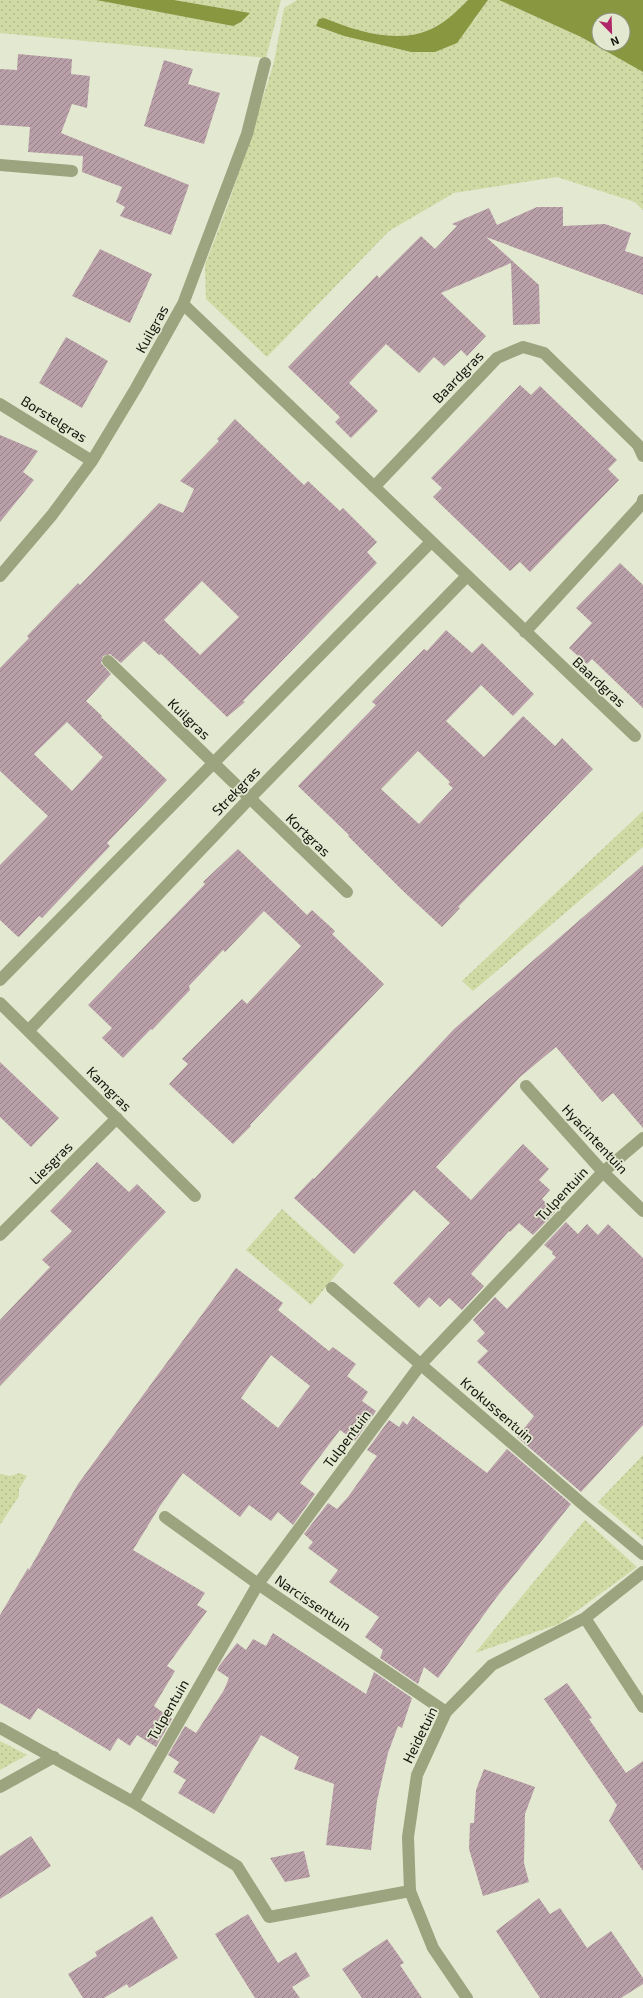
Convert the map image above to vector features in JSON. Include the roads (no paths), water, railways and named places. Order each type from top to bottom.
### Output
[{"type":"street","name":"Kuilgras","points":[[0,576],[52,516],[92,461],[136,388],[183,304],[247,134],[265,63]]},
{"type":"street","points":[[0,165],[72,171]]},
{"type":"street","name":"Baardgras","points":[[183,304],[635,736]]},
{"type":"street","name":"Baardgras","points":[[374,487],[497,358],[523,347],[544,353],[638,445],[643,456]]},
{"type":"street","name":"Borstelgras","points":[[0,404],[92,461]]},
{"type":"street","points":[[525,632],[642,504],[643,500]]},
{"type":"street","points":[[0,980],[431,542]]},
{"type":"street","name":"Strekgras","points":[[29,1030],[249,799],[467,576]]},
{"type":"street","name":"Kuilgras","points":[[108,661],[249,799]]},
{"type":"street","name":"Kortgras","points":[[249,799],[347,892]]},
{"type":"street","name":"Kamgras","points":[[0,1003],[29,1030],[195,1196]]},
{"type":"street","name":"Hyacintentuin","points":[[526,1086],[603,1172],[643,1211]]},
{"type":"street","name":"Liesgras","points":[[2,1229],[117,1118]]},
{"type":"street","name":"Tulpentuin","points":[[133,1802],[258,1584],[421,1364],[603,1172],[643,1138]]},
{"type":"street","name":"Krokussentuin","points":[[332,1288],[586,1507],[643,1554]]},
{"type":"street","name":"Narcissentuin","points":[[165,1517],[258,1584],[446,1712]]},
{"type":"street","name":"Heidetuin","points":[[467,1998],[433,1948],[410,1891],[408,1837],[417,1775],[446,1712],[492,1665],[584,1618],[643,1572]]},
{"type":"street","points":[[584,1618],[643,1707]]},
{"type":"street","points":[[0,1728],[133,1802],[237,1866],[269,1917],[410,1891]]},
{"type":"street","points":[[0,1787],[54,1757]]}]
